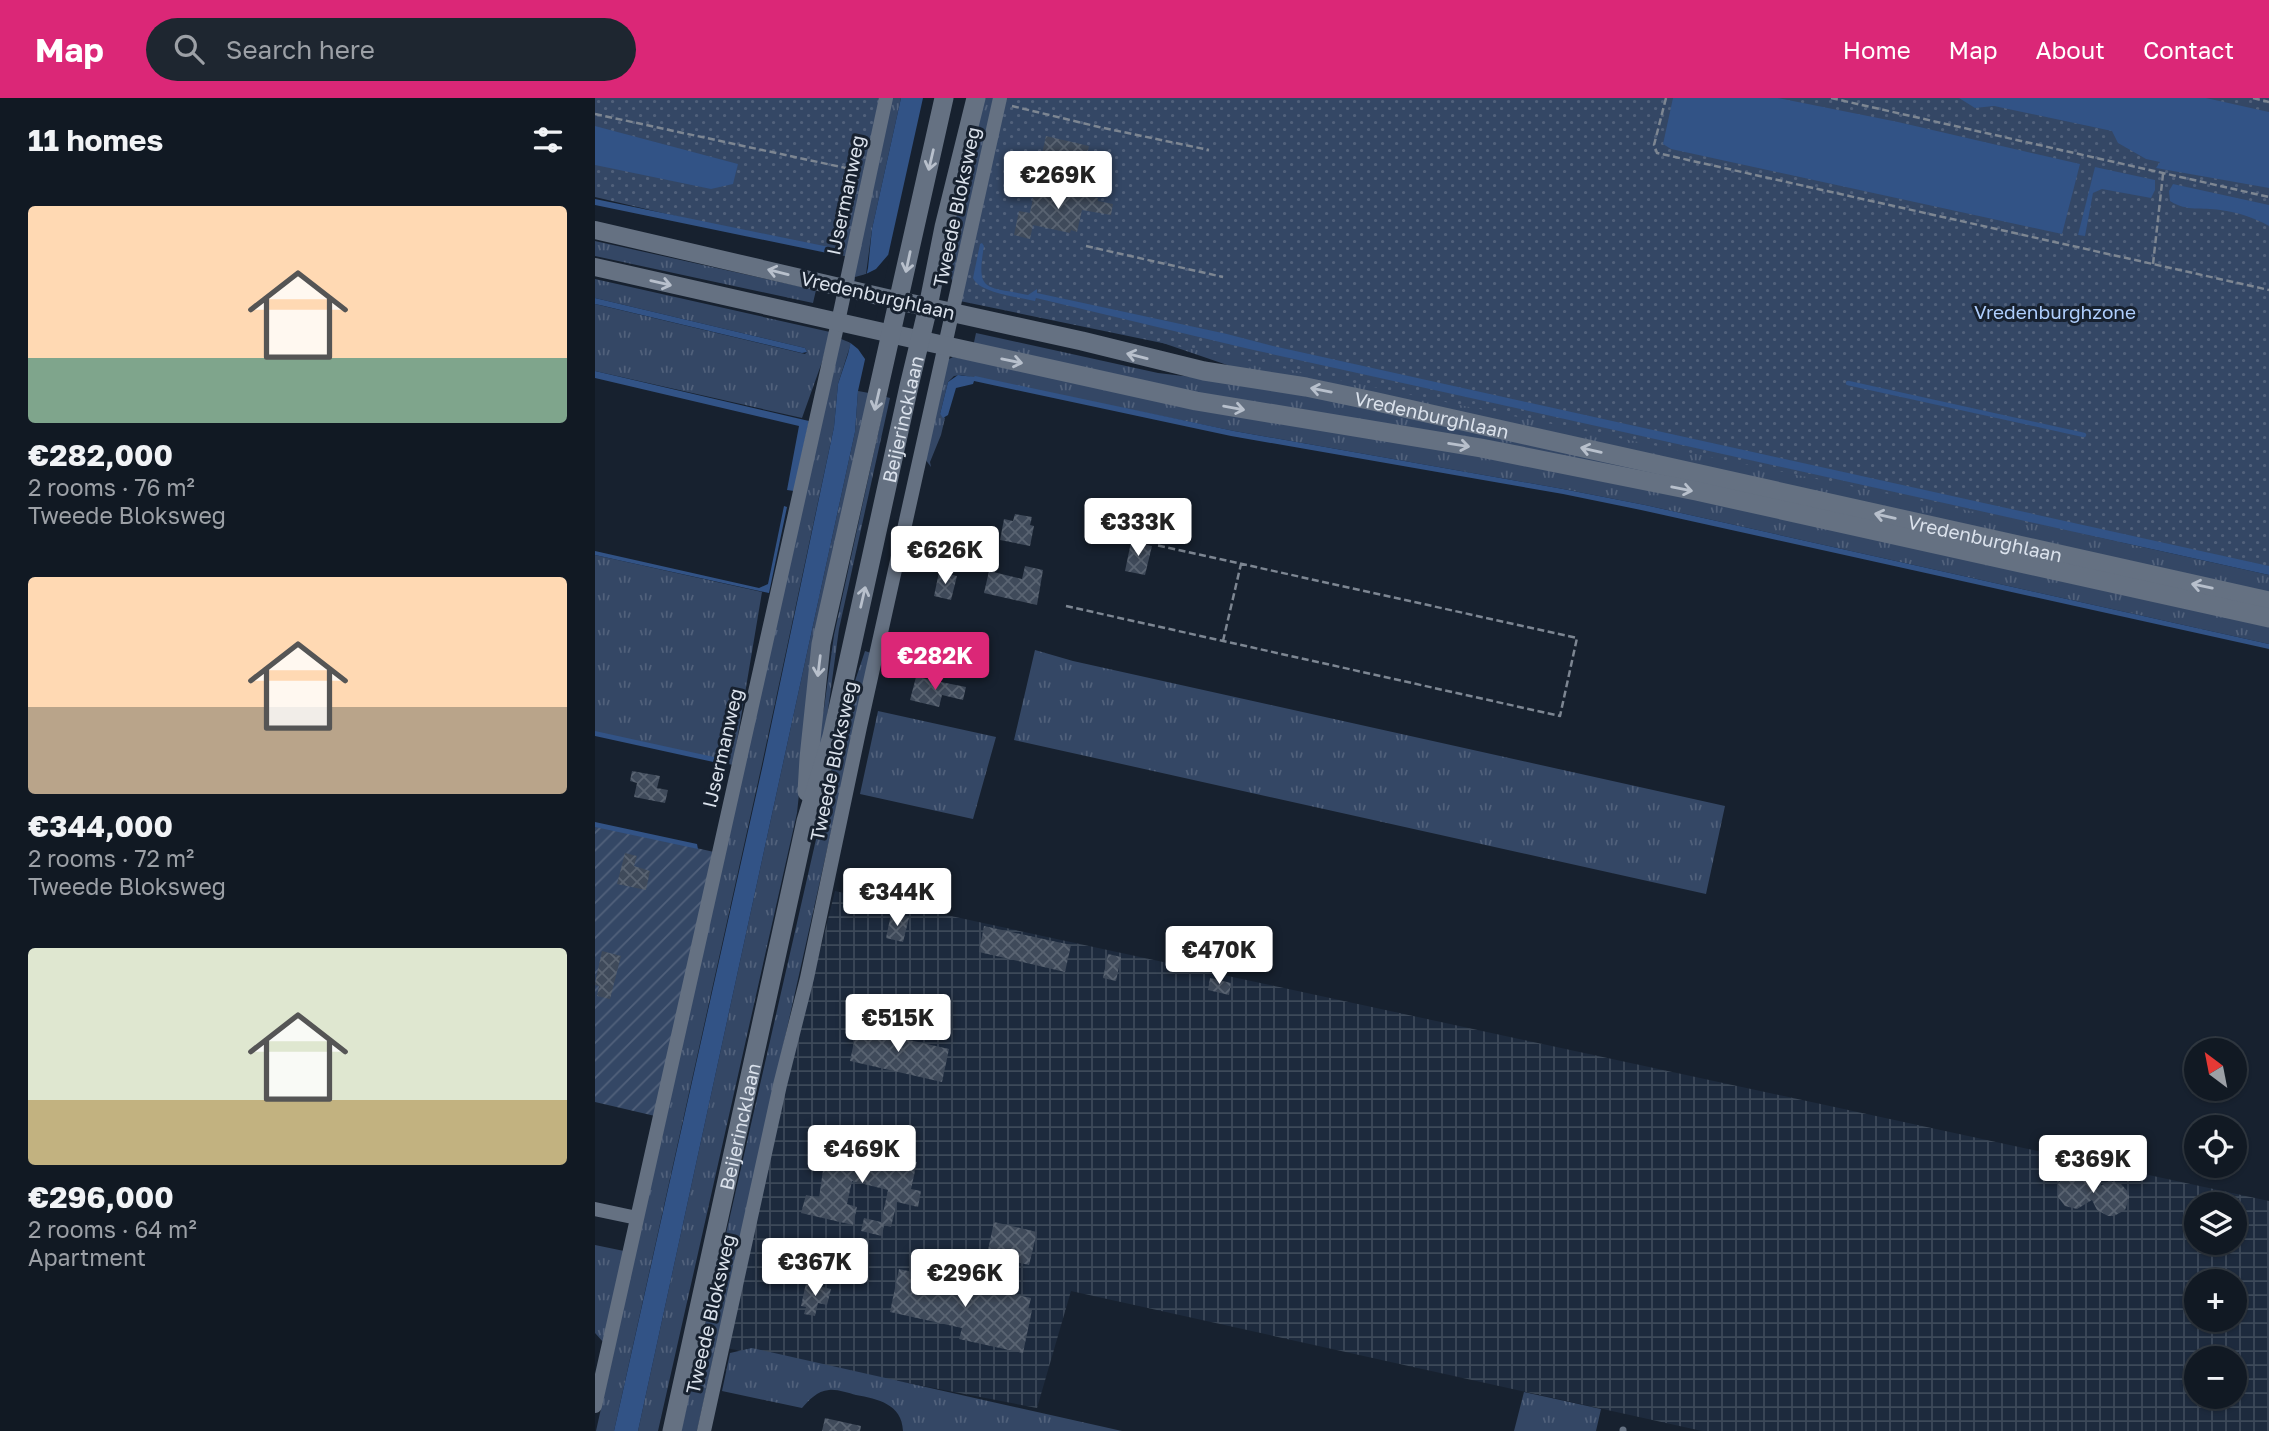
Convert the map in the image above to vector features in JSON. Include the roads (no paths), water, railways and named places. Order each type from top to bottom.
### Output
[{"type":"main road","name":"Beijerincklaan","points":[[806,821],[809,758],[821,644],[890,299],[916,223],[944,98]]},
{"type":"main road","name":"Beijerincklaan","points":[[672,1431],[806,821],[832,736],[929,307],[944,227],[976,98]]},
{"type":"main road","name":"Vredenburghlaan","points":[[890,299],[1204,371],[1373,401],[2269,601]]},
{"type":"main road","name":"Vredenburghlaan","points":[[883,332],[1196,401],[1481,448],[1696,491],[2269,618]]},
{"type":"street","name":"IJsermanweg","points":[[595,1406],[844,323],[869,173],[886,98]]},
{"type":"street","name":"Tweede Bloksweg","points":[[704,1431],[780,1085],[807,978],[999,100]]},
{"type":"street","name":"Vredenburghlaan","points":[[595,230],[890,299]]},
{"type":"street","name":"Vredenburghlaan","points":[[595,267],[883,332]]},
{"type":"street","points":[[595,1209],[637,1218]]},
{"type":"waterway","points":[[1848,383],[2084,435]]},
{"type":"park label","name":"Vredenburghzone","points":[[2055,311]]}]
